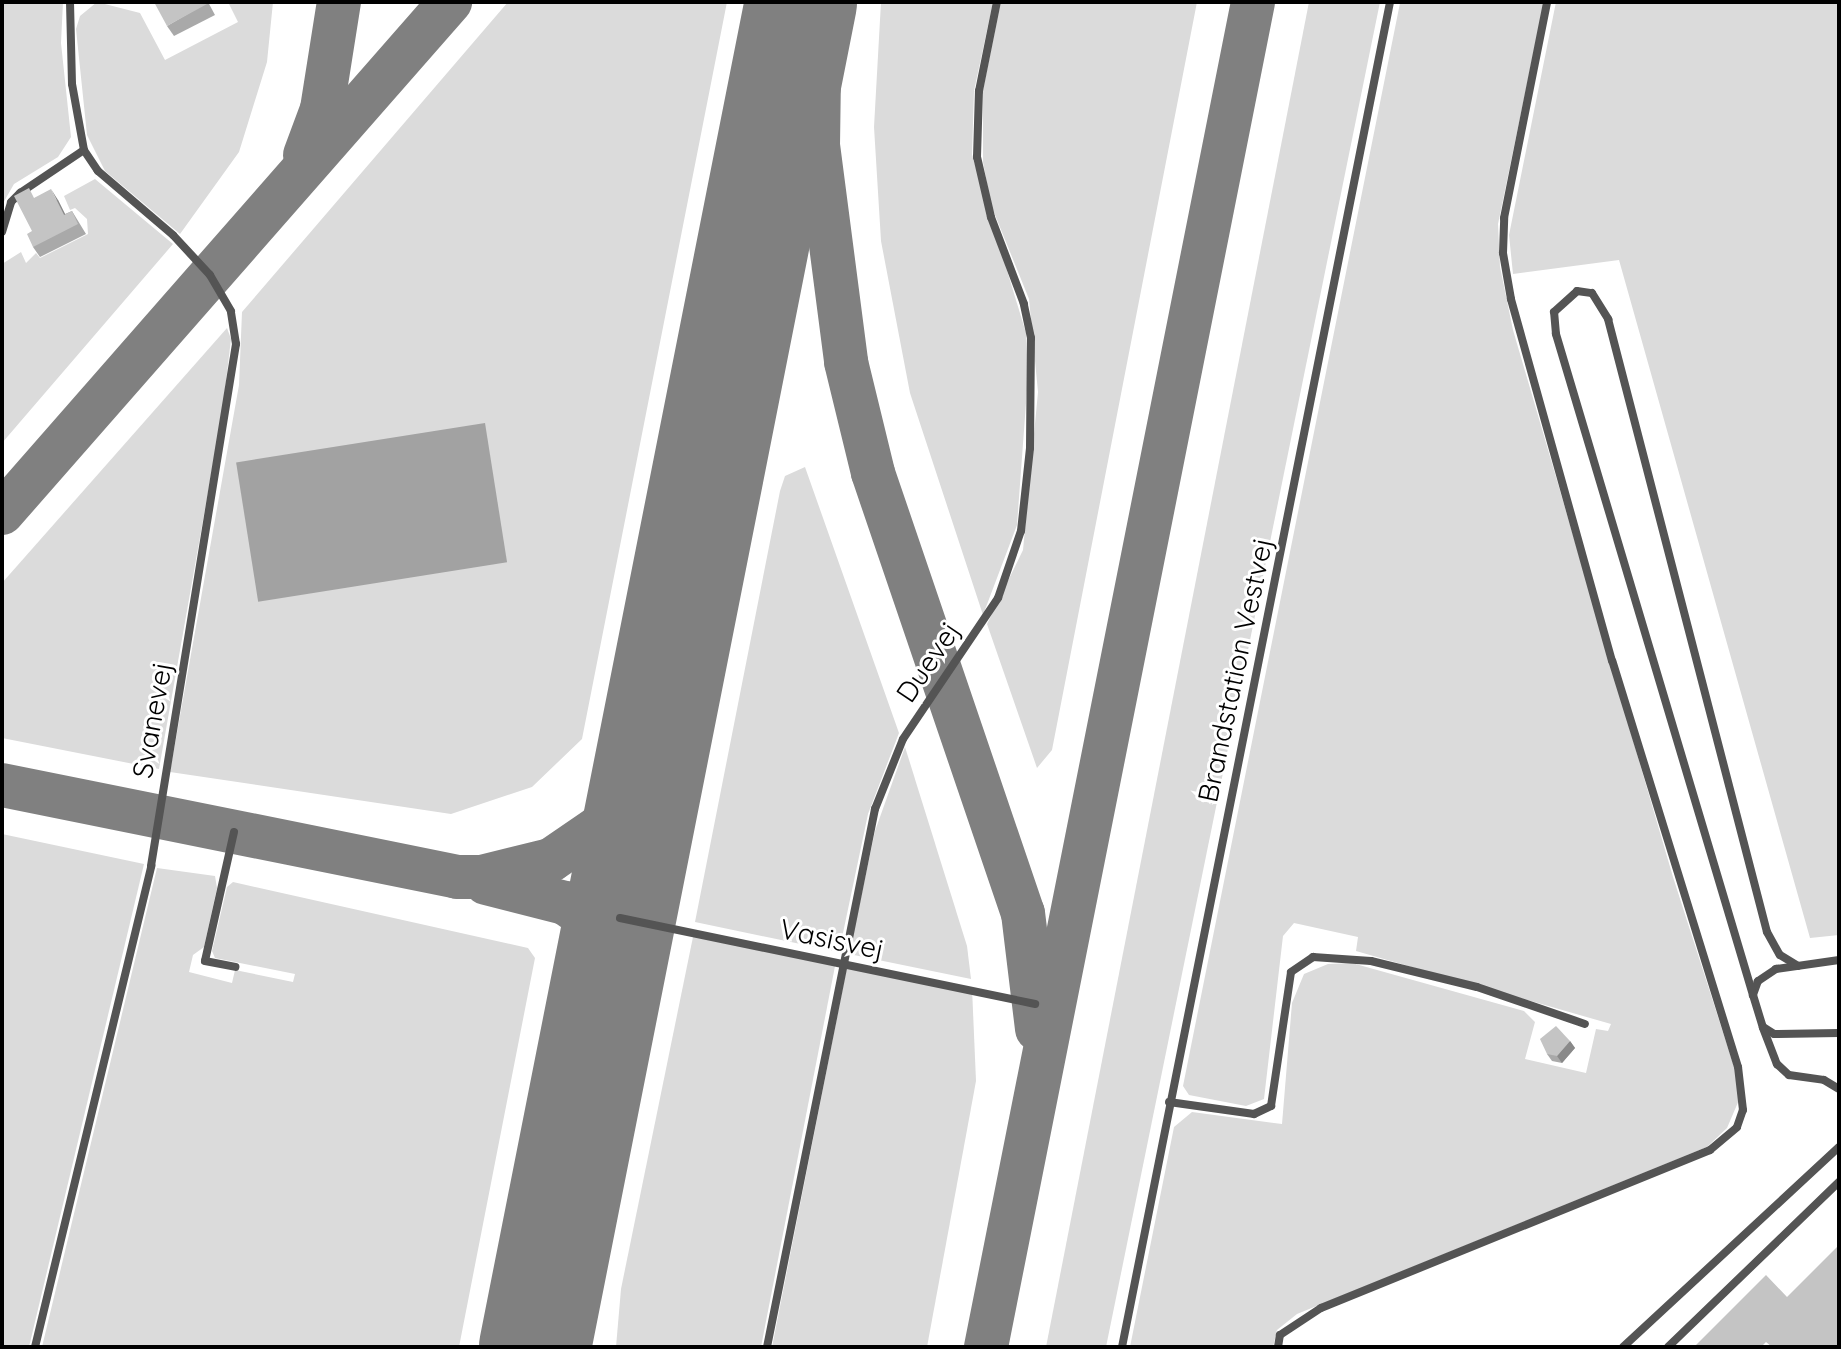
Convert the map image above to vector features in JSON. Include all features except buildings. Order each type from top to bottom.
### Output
[{"type":"lane","points":[[2,232],[11,202],[20,193],[84,150],[72,84],[70,2]]},
{"type":"lane","name":"Duevej","points":[[767,1347],[842,963],[887,771],[903,739],[998,598],[1021,531],[1030,448],[1031,338],[1024,304],[991,217],[977,157],[979,91],[997,2]]},
{"type":"lane","name":"Brandstation Vestvej","points":[[1122,1347],[1390,2]]},
{"type":"lane","points":[[1278,1347],[1280,1335],[1321,1308],[1710,1150],[1737,1127],[1743,1110],[1738,1067],[1616,676],[1511,299],[1504,218],[1547,2]]},
{"type":"lane","name":"Svanevej","points":[[35,1347],[151,866],[236,344],[231,311],[210,275],[173,235],[98,171],[84,150]]},
{"type":"lane","points":[[1798,966],[1780,955],[1767,932],[1608,319],[1592,293],[1577,291],[1554,312],[1556,334],[1763,1027],[1777,1064],[1789,1075],[1824,1080],[1839,1089]]},
{"type":"lane","points":[[234,832],[205,961],[235,967]]},
{"type":"lane","name":"Vasisvej","points":[[620,918],[1035,1004]]},
{"type":"lane","points":[[1169,1102],[1254,1114],[1271,1106],[1291,972],[1313,957],[1371,961],[1477,987],[1585,1024]]},
{"type":"lane","points":[[1753,995],[1758,981],[1776,969],[1839,960]]},
{"type":"lane","points":[[1763,1027],[1793,1038],[1839,1033]]},
{"type":"lane","points":[[1623,1347],[1839,1147]]},
{"type":"lane","points":[[1668,1347],[1839,1182]]},
{"type":"shaded area","points":[[2,2],[63,2],[61,43],[71,137],[58,157],[14,184],[2,205]]},
{"type":"shaded area","points":[[97,2],[140,13],[165,60],[238,22],[228,2],[273,2],[267,62],[239,152],[180,234],[105,171],[87,135],[76,29],[80,16]]},
{"type":"shaded area","points":[[508,2],[727,2],[582,739],[532,787],[451,814],[170,772],[239,385],[242,312]]},
{"type":"shaded area","points":[[881,2],[993,2],[974,91],[972,155],[1026,333],[1028,376],[1017,525],[983,615],[910,393],[881,241],[874,127]]},
{"type":"shaded area","points":[[1001,2],[1197,2],[1052,750],[1037,768],[987,624],[1023,550],[1038,392],[1029,299],[991,205],[983,162],[983,90]]},
{"type":"shaded area","points":[[1309,2],[1380,2],[1106,1347],[1046,1347]]},
{"type":"shaded area","points":[[1544,2],[1498,224],[1500,267],[1513,330],[1673,877],[1738,1079],[1739,1100],[1727,1128],[1707,1147],[1297,1314],[1277,1330],[1273,1347],[1130,1347],[1174,1127],[1192,1112],[1282,1124],[1292,1003],[1304,974],[1328,964],[1352,963],[1524,1011],[1535,1022],[1525,1059],[1586,1073],[1596,1029],[1608,1031],[1611,1024],[1356,951],[1358,937],[1294,923],[1283,936],[1264,1099],[1246,1106],[1189,1095],[1183,1086],[1400,3]]},
{"type":"shaded area","points":[[1556,2],[1839,2],[1839,935],[1810,938],[1619,260],[1513,274],[1509,235]]},
{"type":"shaded area","points":[[95,179],[173,244],[2,443],[2,264],[21,252],[26,263],[36,253],[40,258],[88,234],[87,219],[75,208],[70,210],[64,196]]},
{"type":"shaded area","points":[[227,328],[231,339],[223,407],[159,769],[2,738],[2,583]]},
{"type":"shaded area","points":[[485,423],[507,562],[258,602],[236,462]]},
{"type":"shaded area","points":[[805,467],[899,733],[868,814],[839,952],[695,922],[780,491],[785,476]]},
{"type":"shaded area","points":[[905,747],[967,946],[971,979],[849,954],[875,831]]},
{"type":"shaded area","points":[[2,834],[144,864],[29,1347],[2,1347]]},
{"type":"shaded area","points":[[157,868],[215,876],[217,888],[204,947],[193,955],[189,972],[232,983],[235,970],[293,982],[295,974],[215,958],[212,951],[227,887],[233,882],[528,948],[535,958],[459,1347],[42,1347]]},
{"type":"shaded area","points":[[694,932],[836,961],[761,1347],[616,1347],[621,1289]]},
{"type":"shaded area","points":[[848,962],[972,988],[976,1081],[927,1347],[772,1347]]},
{"type":"taxiway","points":[[305,155],[322,109],[339,2]]},
{"type":"taxiway","points":[[2,513],[450,2]]},
{"type":"taxiway","points":[[820,2],[818,145],[846,362],[873,473],[1023,913],[1037,1029]]},
{"type":"taxiway","points":[[986,1347],[1253,2]]},
{"type":"taxiway","points":[[2,785],[457,877],[481,877],[551,860],[599,827],[631,787],[655,741]]},
{"type":"taxiway","points":[[486,883],[565,903],[585,917],[606,951],[609,975]]},
{"type":"taxiway","points":[[539,1328],[540,1347]]},
{"type":"runway","points":[[535,1347],[801,2]]}]
